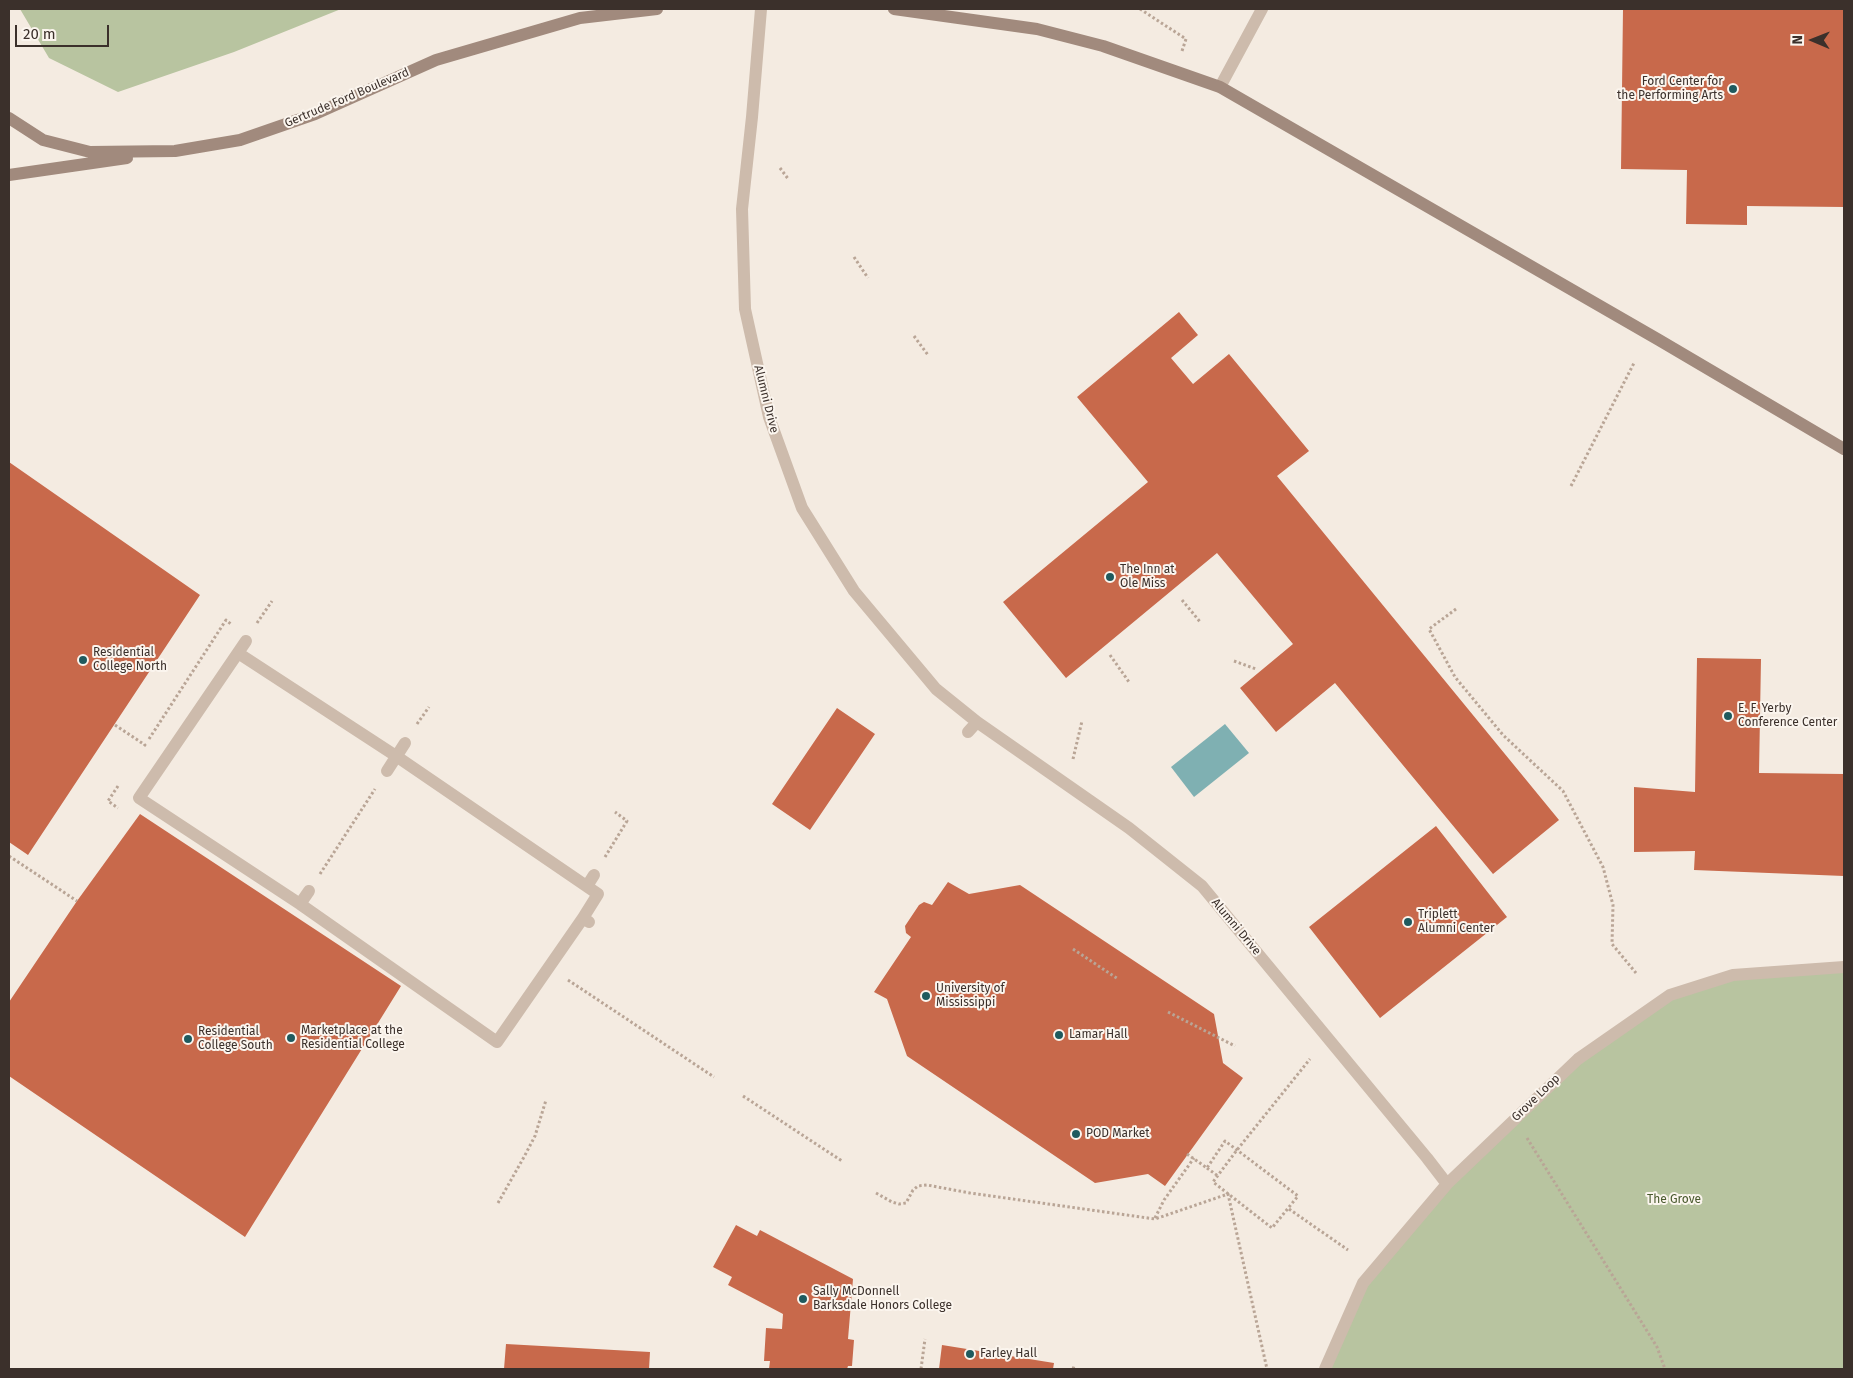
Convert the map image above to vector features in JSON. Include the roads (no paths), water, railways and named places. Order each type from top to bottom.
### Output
[{"type":"street","name":"Gertrude Ford Boulevard","points":[[9,118],[43,140],[90,152],[174,151],[240,140],[315,114],[436,60],[580,18],[657,9]]},
{"type":"street","name":"Alumni Drive","points":[[761,9],[742,217],[745,309],[768,417],[802,508],[854,591],[936,689],[977,722],[1129,828],[1202,886],[1428,1158],[1447,1184]]},
{"type":"street","points":[[894,9],[1037,29],[1103,46],[1220,86],[1844,448]]},
{"type":"street","points":[[1220,86],[1262,9]]},
{"type":"street","points":[[9,175],[174,151]]},
{"type":"street","points":[[238,652],[396,756],[598,894],[586,920],[548,967],[520,1015],[497,1042],[300,904],[139,798],[246,640]]},
{"type":"street","points":[[968,732],[977,722]]},
{"type":"street","points":[[387,771],[405,743]]},
{"type":"street","points":[[587,886],[594,875]]},
{"type":"street","points":[[300,904],[309,891]]},
{"type":"street","name":"Grove Loop","points":[[1325,1369],[1362,1284],[1447,1184],[1578,1059],[1670,995],[1733,975],[1844,967]]},
{"type":"water","points":[[1225,724],[1249,753],[1194,797],[1171,767]]},
{"type":"place","name":"Ford Center for the Performing Arts","points":[[1733,89]]},
{"type":"place","name":"The Inn at Ole Miss","points":[[1110,577]]},
{"type":"place","name":"Residential College North","points":[[83,660]]},
{"type":"place","name":"E. F. Yerby Conference Center","points":[[1728,716]]},
{"type":"place","name":"Triplett Alumni Center","points":[[1408,922]]},
{"type":"place","name":"University of Mississippi","points":[[926,996]]},
{"type":"place","name":"Lamar Hall","points":[[1059,1035]]},
{"type":"place","name":"Marketplace at the Residential College","points":[[291,1038]]},
{"type":"place","name":"Residential College South","points":[[188,1039]]},
{"type":"place","name":"POD Market","points":[[1076,1134]]},
{"type":"place","name":"Sally McDonnell Barksdale Honors College","points":[[803,1299]]},
{"type":"place","name":"Farley Hall","points":[[970,1354]]},
{"type":"park label","name":"The Grove","points":[[1674,1200]]}]
